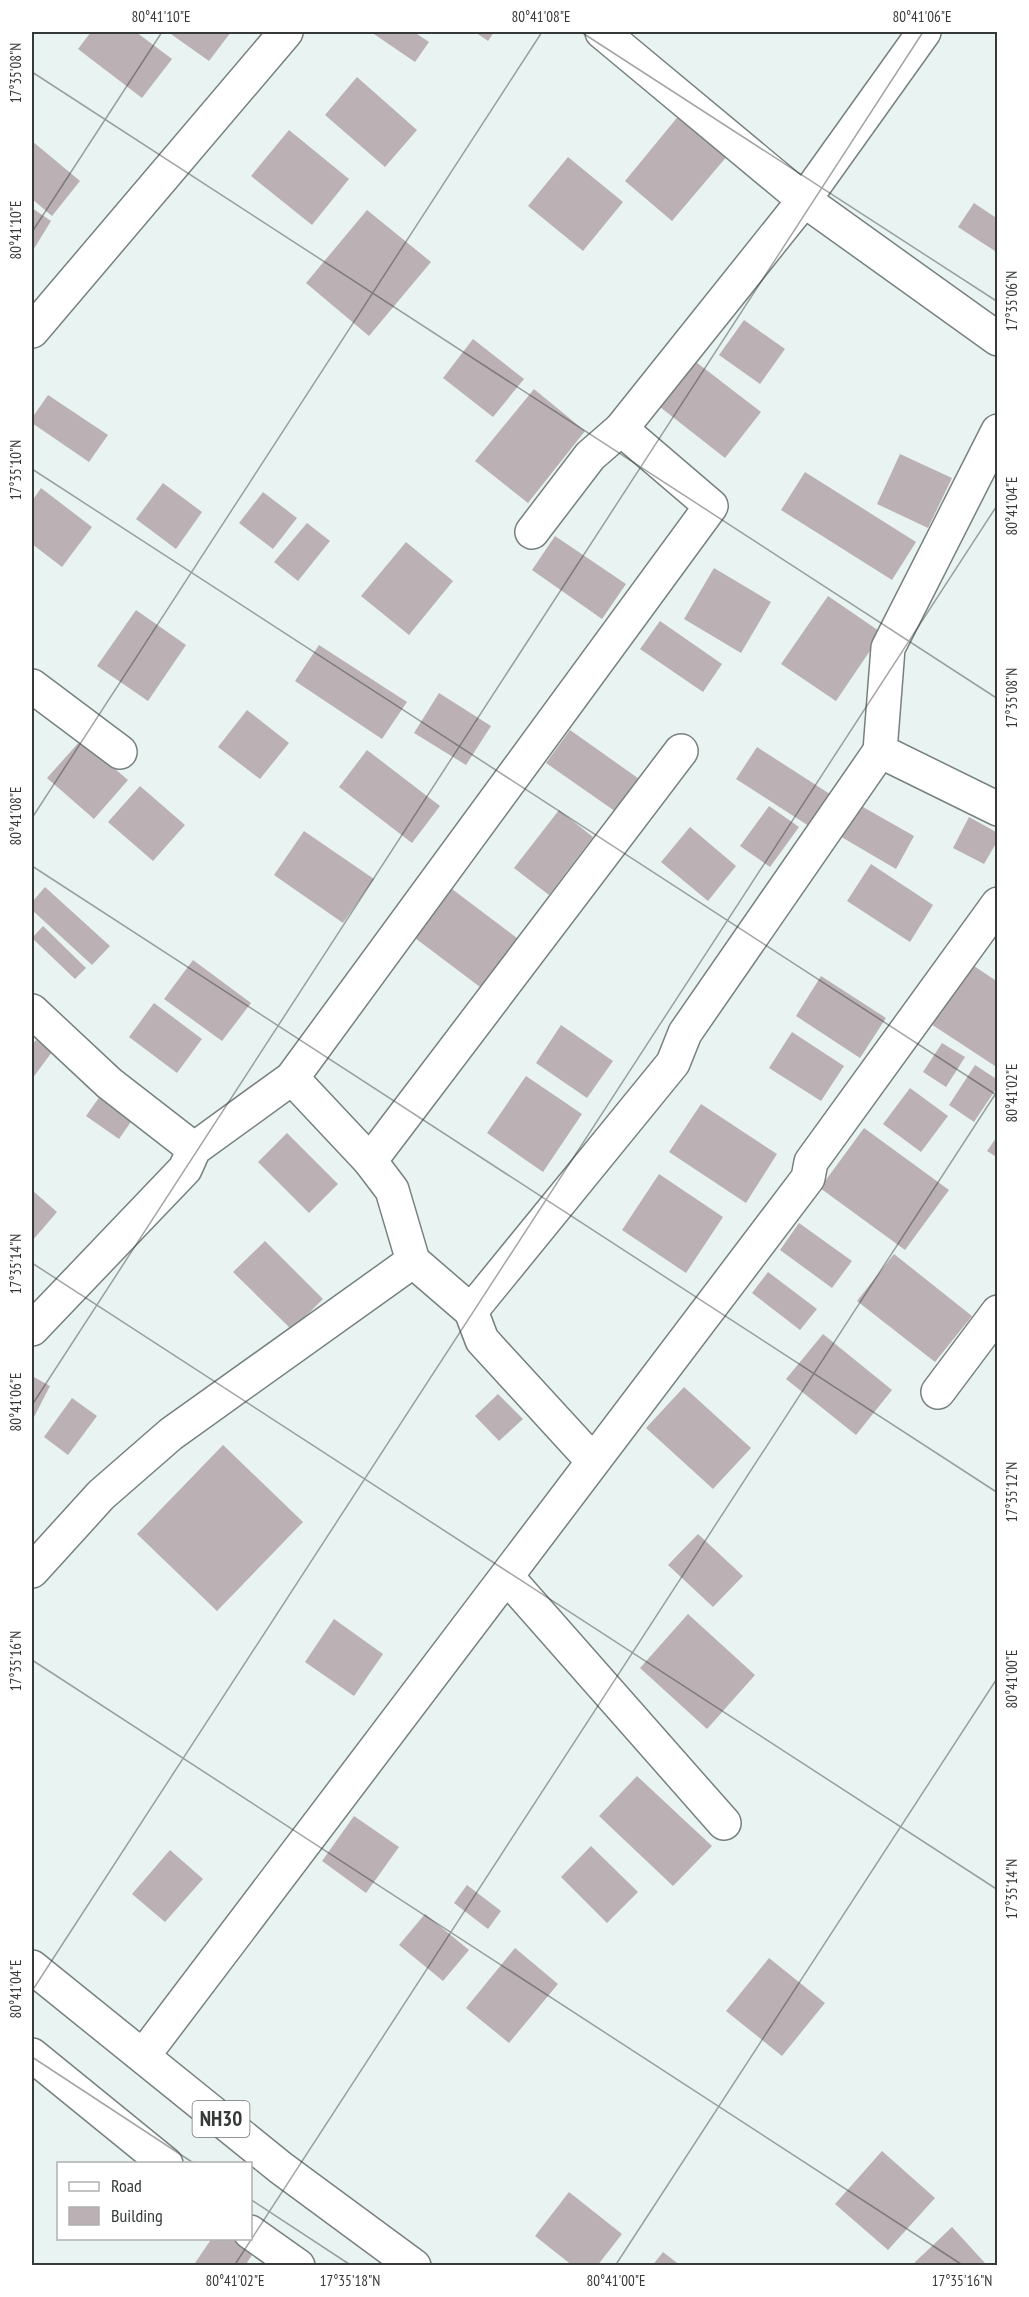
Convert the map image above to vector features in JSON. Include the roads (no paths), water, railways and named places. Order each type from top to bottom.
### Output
[{"type":"main road","points":[[32,331],[286,32]]},
{"type":"main road","points":[[602,32],[804,200],[998,339]]},
{"type":"main road","points":[[532,532],[590,456],[621,429],[804,200],[924,32]]},
{"type":"main road","points":[[32,1329],[185,1169],[194,1149],[292,1078],[711,506],[621,429]]},
{"type":"main road","points":[[471,1311],[673,1063],[685,1033],[880,751],[888,648],[998,432]]},
{"type":"main road","points":[[32,687],[120,752]]},
{"type":"main road","points":[[370,1161],[681,751]]},
{"type":"main road","points":[[880,751],[998,809]]},
{"type":"main road","points":[[143,2056],[507,1577],[592,1460],[808,1178],[811,1162],[998,904]]},
{"type":"main road","points":[[32,1011],[109,1083],[194,1149]]},
{"type":"main road","points":[[292,1078],[370,1161],[392,1190],[413,1261],[471,1311],[482,1340],[592,1460]]},
{"type":"main road","points":[[32,1571],[101,1496],[171,1434],[413,1261]]},
{"type":"main road","points":[[938,1392],[998,1312]]},
{"type":"main road","points":[[507,1577],[724,1823]]},
{"type":"main road","name":"NH30","points":[[32,1967],[281,2168],[414,2265]]},
{"type":"main road","points":[[32,2055],[165,2162]]},
{"type":"main road","points":[[252,2233],[298,2265]]}]
